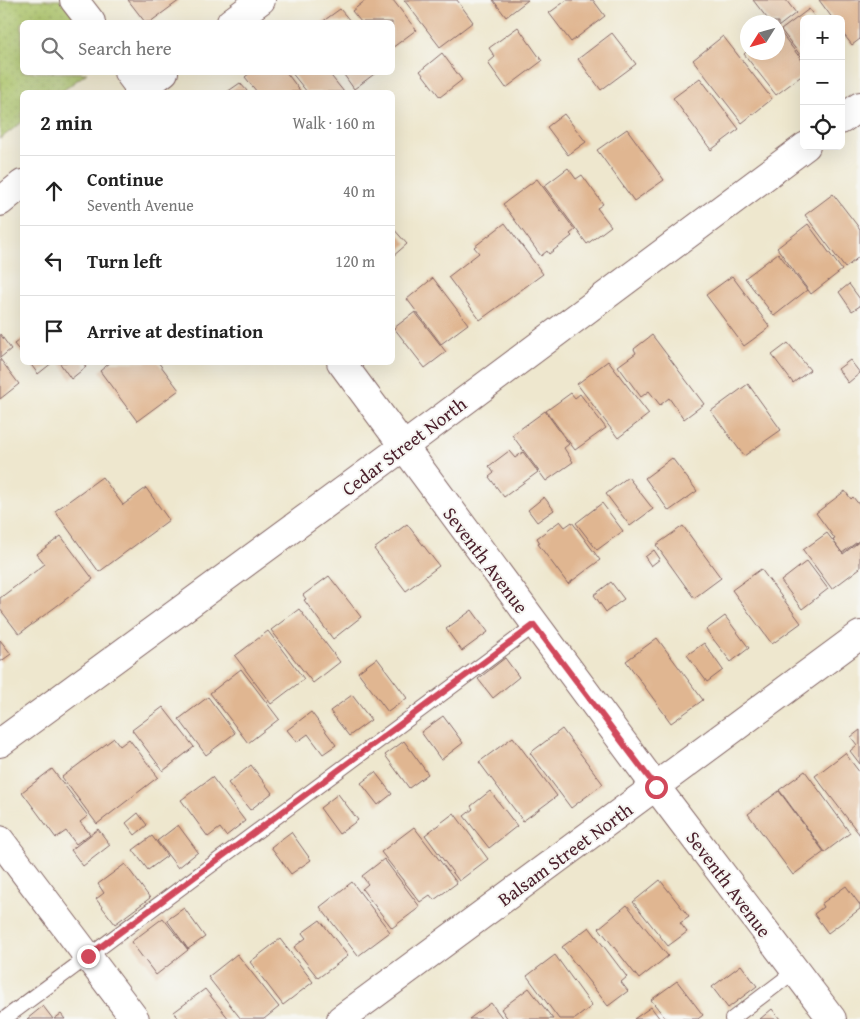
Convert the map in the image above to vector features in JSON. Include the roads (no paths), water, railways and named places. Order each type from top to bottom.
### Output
[{"type":"street","points":[[74,0],[89,20]]},
{"type":"street","points":[[234,20],[261,0]]},
{"type":"street","points":[[137,87],[159,75]]},
{"type":"street","points":[[845,117],[860,106]]},
{"type":"street","name":"Cedar Street North","points":[[0,743],[801,150]]},
{"type":"street","points":[[0,202],[20,186]]},
{"type":"street","name":"Seventh Avenue","points":[[343,365],[534,625],[832,1019]]},
{"type":"street","name":"Balsam Street North","points":[[341,1019],[860,636]]},
{"type":"street","points":[[0,840],[135,1019]]},
{"type":"lane","points":[[4,1019],[534,625]]},
{"type":"lane","points":[[732,1019],[796,971]]}]
